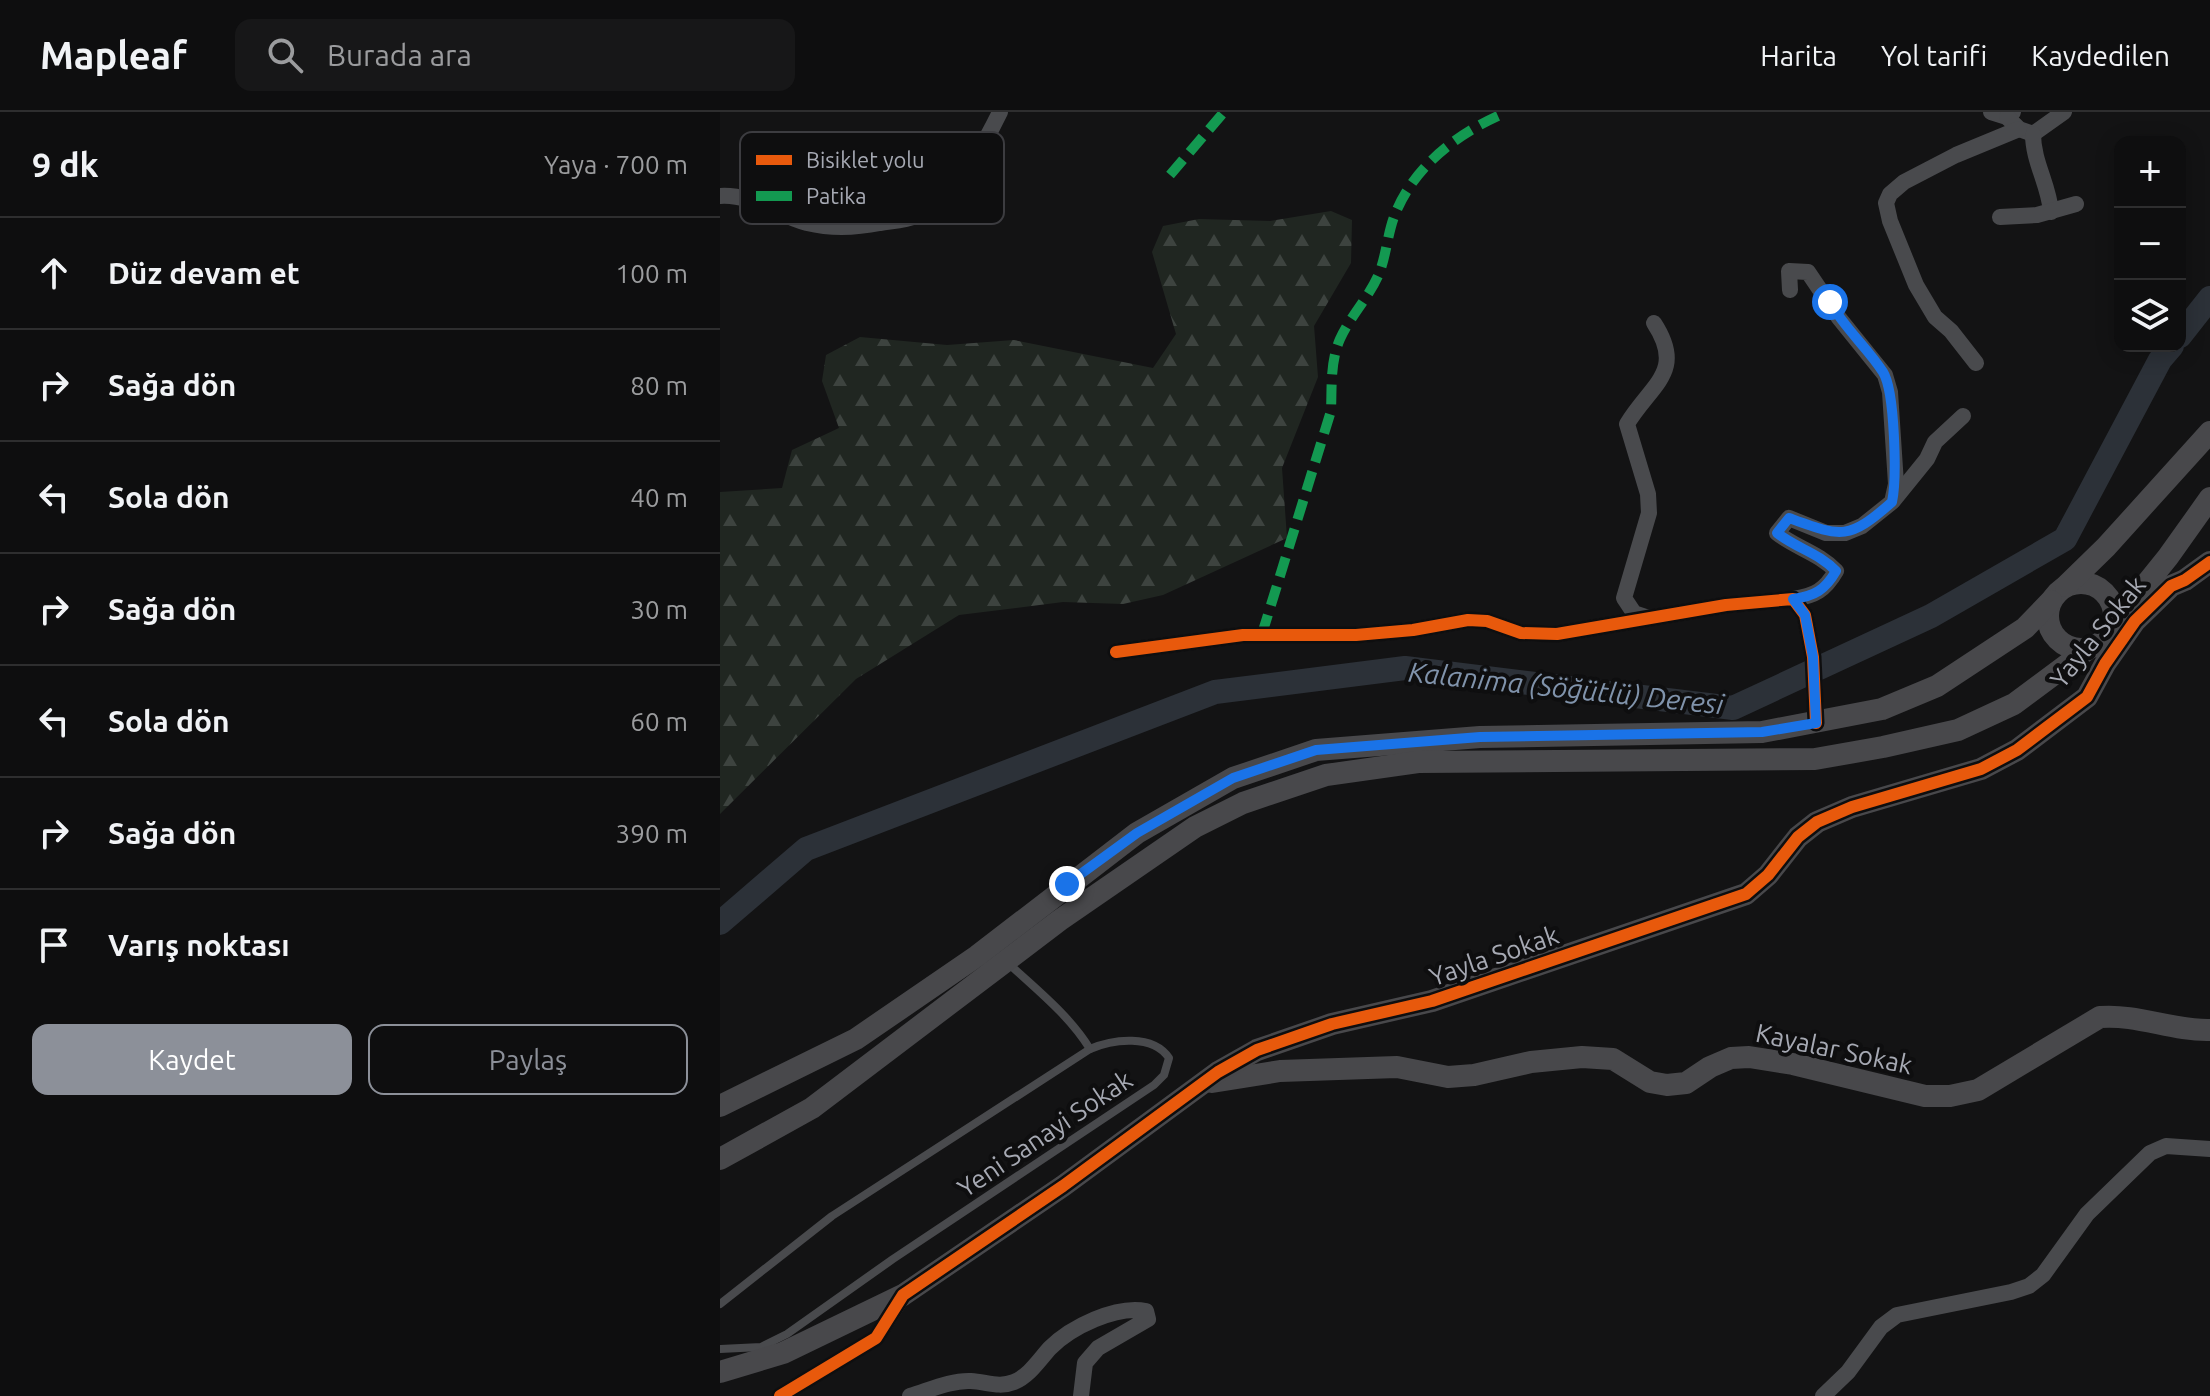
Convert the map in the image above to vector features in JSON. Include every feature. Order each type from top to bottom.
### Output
[{"type":"main road","points":[[720,1106],[856,1039],[977,956],[1137,833],[1233,778],[1316,750],[1480,737],[1762,732],[1882,709],[1937,686],[2025,628],[2106,547],[2210,432]]},
{"type":"main road","points":[[720,1159],[812,1108],[1060,920],[1195,827],[1243,803],[1326,775],[1418,762],[1815,759],[1958,730],[2014,704],[2099,644],[2210,498]]},
{"type":"main road","name":"Yayla Sokak","points":[[903,1295],[1063,1186],[1202,1083],[1257,1050],[1332,1024],[1432,1001],[1746,894],[1768,875],[1798,837],[1817,822],[1852,807],[1981,769],[2017,750],[2087,697],[2105,664],[2135,621],[2171,586],[2210,562]]},
{"type":"main road","points":[[2058,594],[2087,584],[2105,594],[2114,615],[2112,626]]},
{"type":"main road","points":[[2058,594],[2048,621],[2057,640],[2066,646],[2088,649]]},
{"type":"main road","name":"Kayalar Sokak","points":[[1202,1083],[1280,1071],[1397,1067],[1448,1077],[1582,1057],[1613,1059],[1650,1082],[1667,1085],[1686,1083],[1731,1058],[1749,1057],[1793,1064],[1925,1096],[1950,1096],[1978,1090],[2100,1017],[2121,1015],[2192,1030],[2210,1030]]},
{"type":"main road","points":[[720,1372],[783,1353],[903,1295]]},
{"type":"street","points":[[988,132],[1000,112]]},
{"type":"street","points":[[1976,363],[1951,331],[1935,317],[1916,285],[1900,249],[1886,203],[1896,187],[1956,155],[2026,132],[2064,112]]},
{"type":"street","points":[[2003,114],[2026,132],[2050,199],[2051,212]]},
{"type":"street","points":[[720,196],[740,197]]},
{"type":"street","points":[[2000,217],[2037,215],[2076,204]]},
{"type":"street","points":[[813,224],[825,227],[875,224]]},
{"type":"street","points":[[1790,290],[1789,271],[1808,272],[1839,318],[1885,375],[1890,392],[1896,484],[1892,502]]},
{"type":"street","points":[[1651,619],[1634,613],[1624,598],[1649,513],[1648,494],[1627,424],[1639,404],[1664,376],[1668,358],[1665,340],[1654,323]]},
{"type":"street","points":[[1116,652],[1243,635],[1356,635],[1413,630],[1468,620],[1487,621],[1521,633],[1538,634],[1594,629],[1726,605],[1812,596],[1828,586],[1836,571],[1824,558],[1791,544],[1777,533],[1789,518],[1826,533],[1845,533],[1862,526],[1892,502],[1921,467],[1935,442],[1963,416]]},
{"type":"street","points":[[1793,599],[1805,615],[1813,657],[1816,723]]},
{"type":"street","points":[[1823,1396],[1848,1372],[1881,1327],[1897,1315],[2029,1286],[2043,1275],[2087,1214],[2150,1153],[2166,1146],[2210,1149]]},
{"type":"street","name":"Yayla Sokak","points":[[780,1396],[876,1338],[903,1295]]},
{"type":"street","points":[[910,1396],[955,1382],[1001,1386],[1017,1381],[1070,1330],[1135,1309],[1146,1311],[1148,1319],[1098,1348],[1085,1363],[1081,1396]]},
{"type":"lane","points":[[1007,962],[1060,1011],[1090,1049]]},
{"type":"lane","name":"Yeni Sanayi Sokak","points":[[720,1304],[832,1216],[1090,1049],[1111,1042],[1145,1043],[1165,1052],[1169,1058],[1168,1067],[1154,1085],[893,1259],[787,1334],[761,1347],[720,1349]]},
{"type":"green space","points":[[1331,211],[1352,220],[1351,263],[1314,326],[1318,377],[1282,468],[1287,538],[1163,595],[1123,604],[1063,602],[959,615],[856,679],[720,814],[720,492],[782,488],[792,450],[839,428],[822,381],[826,355],[860,337],[947,345],[1014,340],[1153,368],[1176,334],[1152,252],[1163,226],[1199,219],[1270,221]]},
{"type":"waterway","name":"Kalanima (Söğütlü) Deresi","points":[[2186,328],[2210,298]]},
{"type":"waterway","name":"Kalanima (Söğütlü) Deresi","points":[[720,923],[806,849],[1215,692],[1405,668],[1733,708],[1931,616],[2065,539],[2167,352]]},
{"type":"marked path","points":[[1170,175],[1224,112]]},
{"type":"marked path","points":[[1262,634],[1331,411],[1332,375],[1337,348],[1378,276],[1402,199],[1425,167],[1440,153],[1472,130],[1507,112]]},
{"type":"cycle path","points":[[780,1396],[876,1338],[903,1295],[1063,1186],[1218,1072],[1257,1050],[1332,1024],[1432,1001],[1746,894],[1768,875],[1798,837],[1817,822],[1852,807],[1981,769],[2017,750],[2087,697],[2105,664],[2135,621],[2171,586],[2210,562]]},
{"type":"cycle path","points":[[1116,652],[1243,635],[1356,635],[1413,630],[1468,620],[1487,621],[1521,633],[1557,634],[1726,605],[1793,599],[1805,615],[1813,657],[1816,723]]},
{"type":"route","points":[[1067,884],[1137,833],[1233,778],[1316,750],[1480,737],[1762,732],[1816,723],[1813,657],[1805,615],[1793,599],[1812,596],[1828,586],[1836,571],[1824,558],[1791,544],[1777,533],[1789,518],[1826,533],[1845,533],[1862,526],[1892,502],[1896,484],[1890,392],[1885,375],[1839,318],[1830,302]]}]
